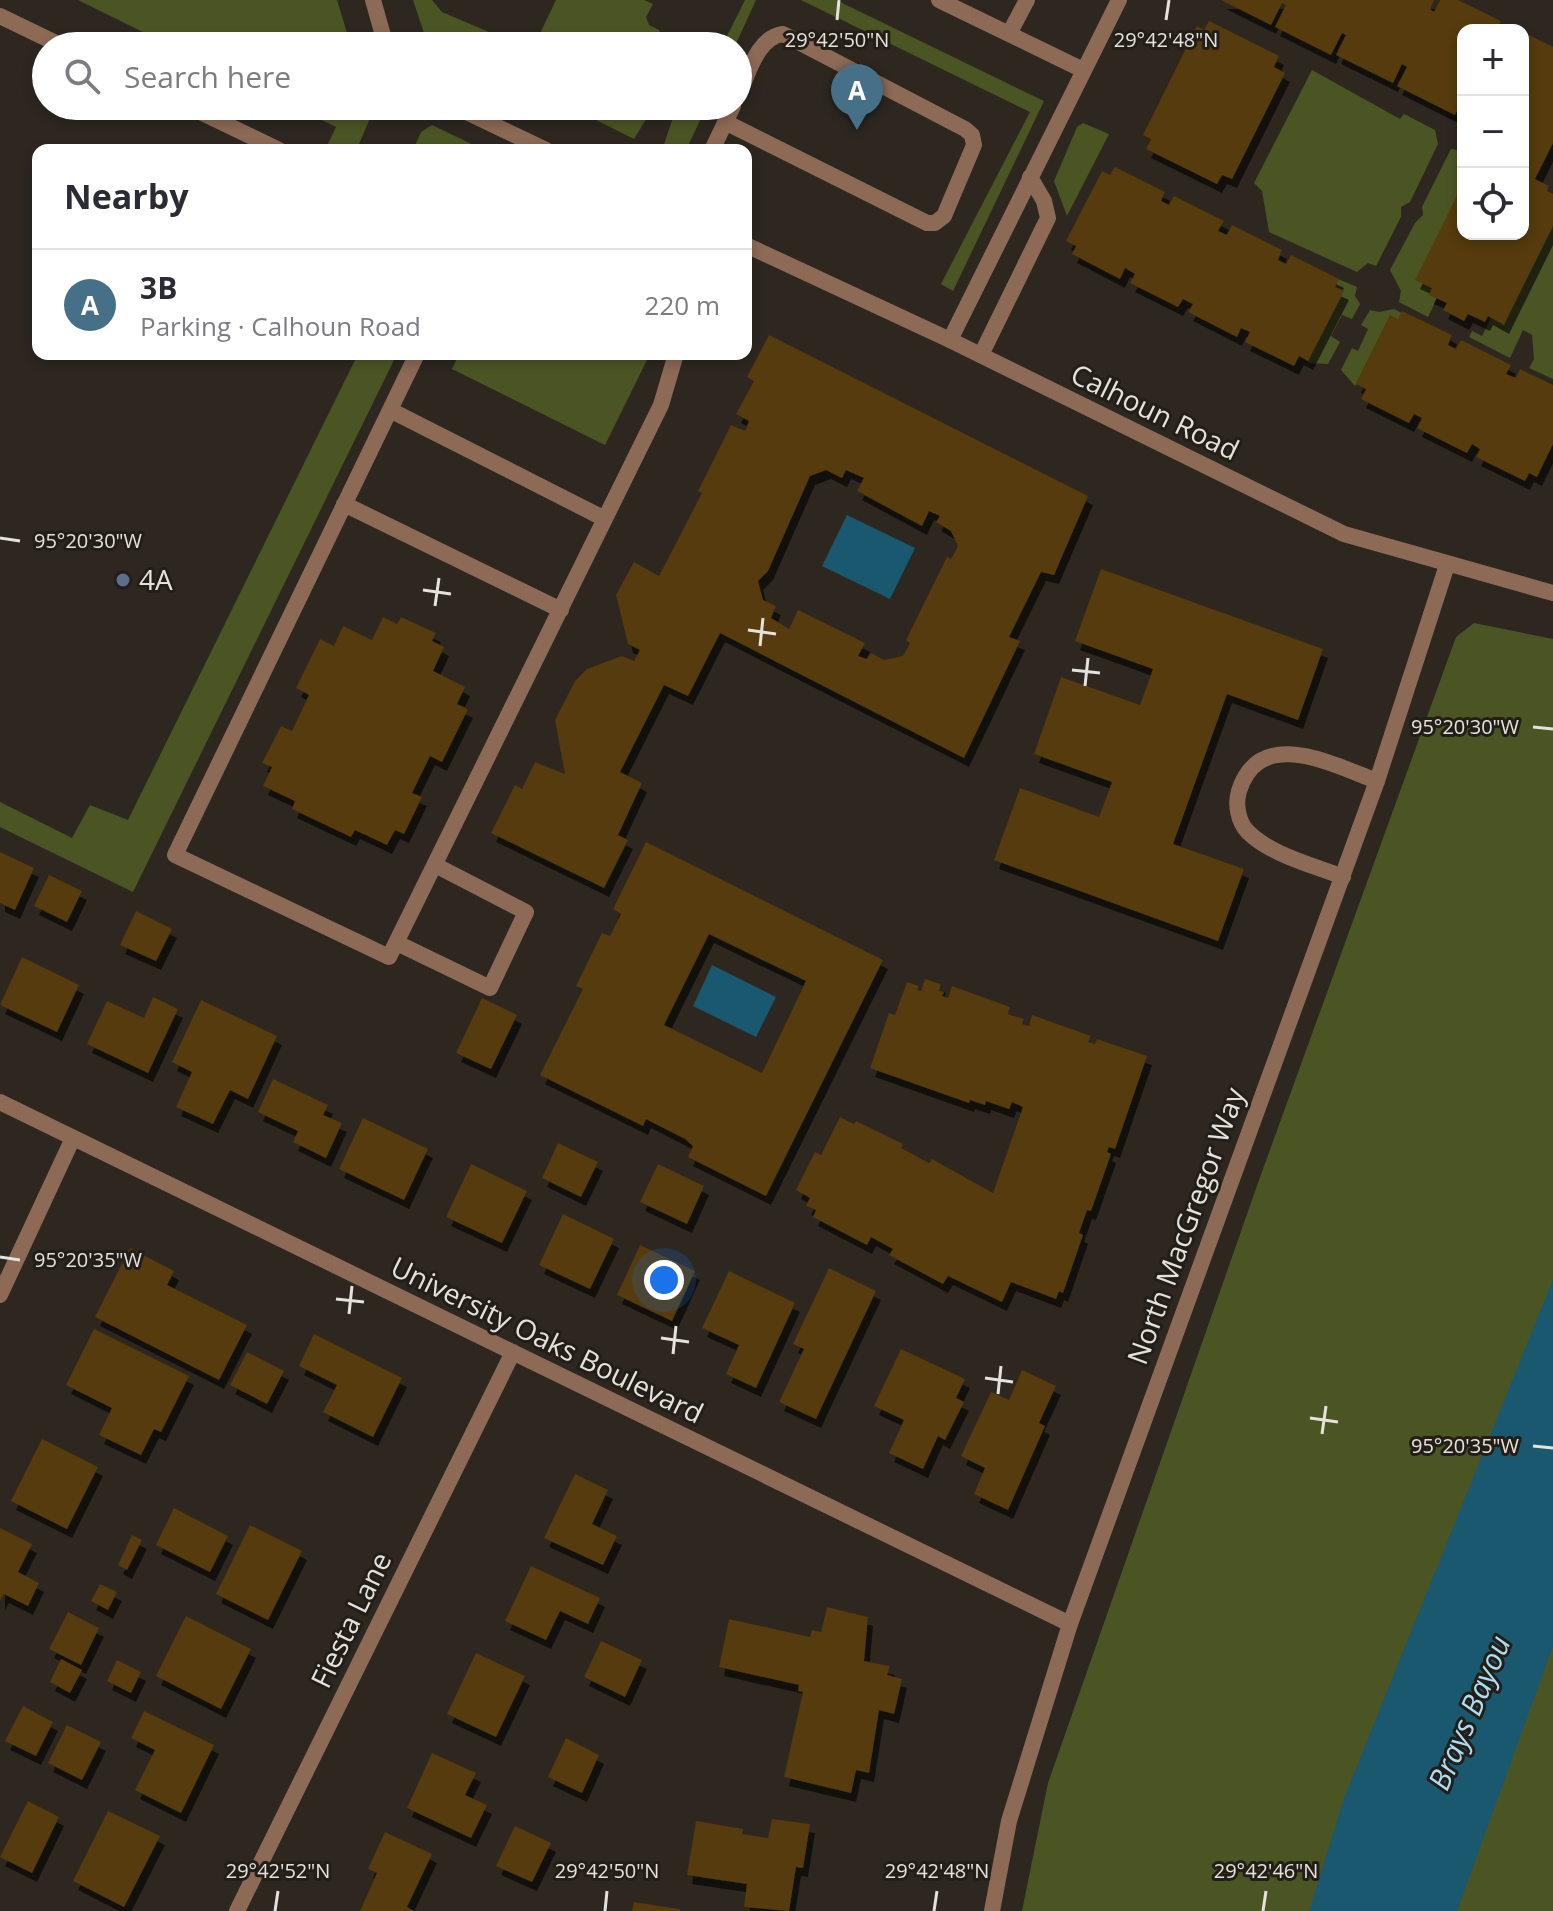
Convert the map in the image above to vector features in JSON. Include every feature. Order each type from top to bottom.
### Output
[{"type":"street","points":[[373,0],[382,32]]},
{"type":"street","points":[[939,0],[1083,70]]},
{"type":"street","points":[[1009,34],[1027,0]]},
{"type":"street","points":[[950,340],[1119,0]]},
{"type":"street","points":[[0,16],[33,32]]},
{"type":"street","points":[[715,144],[725,122],[927,223],[935,223],[944,216],[974,145],[972,135],[965,129],[783,34],[772,36],[763,45],[752,67]]},
{"type":"street","points":[[217,120],[267,144]]},
{"type":"street","points":[[482,120],[530,144]]},
{"type":"street","points":[[981,355],[1048,218],[1044,201],[1030,177]]},
{"type":"street","name":"Calhoun Road","points":[[752,248],[950,340],[1344,534],[1553,593]]},
{"type":"street","points":[[414,360],[175,855],[389,957],[661,405],[674,360]]},
{"type":"street","points":[[390,410],[605,519]]},
{"type":"street","points":[[344,504],[561,610]]},
{"type":"street","name":"North MacGregor Way","points":[[992,1911],[1009,1821],[1070,1624],[1343,877],[1447,565]]},
{"type":"street","points":[[1343,877],[1262,843],[1245,830],[1238,814],[1237,797],[1253,767],[1271,754],[1296,753],[1377,781]]},
{"type":"street","points":[[397,943],[490,988],[526,912],[435,865]]},
{"type":"street","name":"University Oaks Boulevard","points":[[0,1102],[1070,1624]]},
{"type":"street","points":[[0,1295],[73,1138]]},
{"type":"street","name":"Fiesta Lane","points":[[237,1911],[513,1352]]},
{"type":"green space","points":[[78,0],[337,0],[347,32],[143,32]]},
{"type":"green space","points":[[413,0],[432,0],[442,12],[489,32],[424,32]]},
{"type":"green space","points":[[556,0],[644,0],[653,4],[646,17],[649,25],[660,32],[541,32]]},
{"type":"green space","points":[[745,0],[756,0],[741,32],[729,32]]},
{"type":"green space","points":[[801,0],[836,0],[1044,101],[953,291],[941,284],[1030,112]]},
{"type":"green space","points":[[1312,70],[1400,119],[1404,114],[1435,130],[1438,144],[1410,202],[1401,207],[1401,217],[1376,266],[1368,263],[1357,272],[1269,232],[1262,191],[1254,183]]},
{"type":"green space","points":[[322,120],[369,120],[359,144],[328,144],[336,127]]},
{"type":"green space","points":[[596,120],[646,120],[634,139]]},
{"type":"green space","points":[[672,120],[700,120],[689,144],[664,144]]},
{"type":"green space","points":[[1083,123],[1109,134],[1067,216],[1054,181],[1077,127]]},
{"type":"green space","points":[[432,125],[472,144],[416,144],[421,132]]},
{"type":"green space","points":[[1451,149],[1457,150],[1456,233],[1445,277],[1428,317],[1399,302],[1401,291],[1390,270],[1415,223],[1423,215],[1422,207]]},
{"type":"green space","points":[[1553,226],[1553,379],[1529,368],[1534,359],[1532,335],[1523,330],[1510,358],[1469,337],[1472,331],[1482,336],[1491,318],[1505,324]]},
{"type":"green space","points":[[1338,279],[1357,287],[1355,296],[1360,304],[1352,319],[1342,315],[1331,336],[1340,342],[1328,364],[1309,363],[1307,360]]},
{"type":"green space","points":[[1394,309],[1402,313],[1398,320],[1390,316],[1355,386],[1341,370],[1352,348],[1358,351],[1368,329],[1361,325],[1370,310]]},
{"type":"green space","points":[[355,360],[394,360],[133,892],[0,827],[0,802],[72,838],[90,805],[128,820]]},
{"type":"green space","points":[[456,360],[647,360],[605,445],[452,369]]},
{"type":"green space","points":[[1474,623],[1553,639],[1553,1911],[1022,1911],[1048,1783],[1259,1180],[1456,637]]},
{"type":"water","points":[[847,515],[915,548],[890,599],[822,566]]},
{"type":"water","points":[[712,965],[776,997],[756,1037],[693,1006]]},
{"type":"water","name":"Brays Bayou","points":[[1553,1279],[1553,1646],[1457,1911],[1309,1911],[1344,1798]]},
{"type":"building","points":[[1221,0],[1434,0],[1430,9],[1434,12],[1440,0],[1458,0],[1501,21],[1499,24],[1457,24],[1455,115],[1397,86],[1407,67],[1402,64],[1393,83],[1336,55],[1346,35],[1342,33],[1331,55],[1275,27],[1286,5],[1282,3],[1271,25]]},
{"type":"building","points":[[1209,21],[1279,56],[1274,67],[1285,73],[1232,179],[1222,175],[1217,184],[1146,149],[1151,139],[1143,135],[1197,26],[1204,30]]},
{"type":"building","points":[[1529,35],[1553,47],[1553,143],[1535,179],[1549,186],[1547,191],[1553,194],[1553,226],[1504,325],[1488,316],[1485,322],[1468,314],[1464,321],[1443,310],[1447,303],[1429,295],[1432,288],[1415,280],[1457,196],[1457,240],[1529,240]]},
{"type":"building","points":[[1115,167],[1165,192],[1161,201],[1169,205],[1174,196],[1224,221],[1218,231],[1227,235],[1232,225],[1282,250],[1278,260],[1286,264],[1291,255],[1339,279],[1335,287],[1344,291],[1308,361],[1299,356],[1294,366],[1245,342],[1250,332],[1241,328],[1237,337],[1188,312],[1193,304],[1183,299],[1178,307],[1130,283],[1135,274],[1125,268],[1120,279],[1072,254],[1076,246],[1066,241],[1102,171],[1110,175]]},
{"type":"building","points":[[1402,311],[1452,335],[1448,345],[1456,349],[1461,340],[1511,365],[1506,374],[1516,378],[1520,369],[1553,385],[1553,444],[1537,477],[1529,473],[1525,481],[1476,457],[1480,449],[1472,444],[1467,453],[1417,428],[1422,418],[1414,414],[1409,423],[1361,399],[1366,389],[1356,384],[1390,315],[1398,319]]},
{"type":"building","points":[[769,335],[1088,496],[1054,575],[1041,572],[1009,637],[1020,641],[964,758],[720,633],[688,696],[664,685],[620,772],[642,783],[618,835],[628,840],[604,888],[491,833],[515,785],[522,789],[535,762],[565,774],[555,720],[575,681],[587,669],[622,656],[634,661],[640,650],[628,644],[616,595],[634,562],[659,576],[702,493],[698,491],[731,425],[745,431],[749,421],[736,414],[754,381],[747,377]],"holes":[[[826,470],[842,478],[846,470],[864,478],[857,491],[922,526],[929,511],[940,516],[936,522],[951,531],[958,546],[951,559],[947,557],[906,640],[910,643],[903,656],[884,660],[871,653],[867,659],[858,656],[865,643],[798,610],[789,629],[771,618],[776,606],[763,600],[758,581],[768,571],[810,476]]]},
{"type":"building","points":[[1101,569],[1323,649],[1298,720],[1227,694],[1173,844],[1244,869],[1218,941],[994,860],[1020,788],[1099,817],[1112,782],[1034,754],[1061,677],[1140,705],[1153,669],[1075,641]]},
{"type":"building","points":[[383,617],[397,624],[401,617],[436,633],[432,641],[444,647],[433,671],[465,687],[457,704],[468,709],[442,762],[430,756],[412,793],[422,797],[404,834],[395,830],[387,845],[355,830],[351,837],[292,809],[295,801],[263,786],[272,767],[262,763],[281,726],[292,731],[309,695],[296,688],[320,639],[334,646],[343,626],[372,640]]},
{"type":"building","points":[[646,842],[883,960],[766,1196],[688,1157],[693,1146],[685,1139],[646,1119],[643,1126],[540,1075],[583,989],[576,986],[602,933],[610,936],[621,914],[613,909]],"holes":[[[709,934],[806,981],[762,1073],[664,1025]]]},
{"type":"building","points":[[0,852],[34,868],[15,910],[0,903]]},
{"type":"building","points":[[49,875],[82,891],[67,922],[34,906]]},
{"type":"building","points":[[136,911],[172,929],[156,961],[120,945]]},
{"type":"building","points":[[22,957],[79,985],[57,1032],[0,1005]]},
{"type":"building","points":[[925,979],[941,984],[939,991],[948,998],[952,986],[1010,1007],[1008,1014],[1024,1019],[1022,1024],[1029,1026],[1032,1015],[1091,1036],[1088,1042],[1095,1044],[1097,1039],[1147,1056],[1115,1149],[1109,1147],[1107,1152],[1111,1154],[1091,1211],[1087,1210],[1079,1233],[1083,1235],[1063,1293],[1059,1291],[1056,1299],[1011,1282],[1002,1302],[948,1276],[943,1284],[889,1255],[893,1249],[871,1237],[867,1245],[813,1217],[816,1210],[806,1206],[810,1198],[796,1190],[815,1152],[821,1155],[840,1117],[854,1124],[856,1121],[903,1144],[901,1148],[929,1163],[932,1159],[993,1193],[1023,1107],[1012,1102],[1009,1109],[986,1101],[985,1105],[970,1100],[969,1103],[870,1068],[889,1013],[895,1015],[907,982],[919,986],[917,990],[921,991]]},
{"type":"building","points":[[153,997],[178,1009],[148,1073],[87,1044],[107,1001],[144,1018]]},
{"type":"building","points":[[482,998],[517,1015],[491,1069],[456,1053]]},
{"type":"building","points":[[201,1000],[277,1036],[248,1099],[230,1090],[213,1124],[176,1107],[192,1072],[172,1062]]},
{"type":"building","points":[[273,1079],[328,1105],[323,1115],[342,1123],[326,1158],[293,1142],[298,1131],[258,1112]]},
{"type":"building","points":[[363,1118],[428,1149],[404,1200],[339,1169]]},
{"type":"building","points":[[558,1143],[598,1162],[581,1197],[542,1178]]},
{"type":"building","points":[[471,1164],[527,1191],[502,1243],[446,1217]]},
{"type":"building","points":[[658,1164],[704,1186],[687,1224],[640,1202]]},
{"type":"building","points":[[563,1214],[614,1239],[590,1289],[539,1265]]},
{"type":"building","points":[[640,1245],[695,1271],[672,1321],[617,1295]]},
{"type":"building","points":[[130,1248],[174,1271],[167,1285],[247,1325],[219,1380],[95,1317]]},
{"type":"building","points":[[829,1268],[876,1291],[816,1419],[779,1402],[804,1349],[793,1344]]},
{"type":"building","points":[[729,1271],[795,1303],[756,1388],[726,1374],[739,1345],[702,1328]]},
{"type":"building","points":[[94,1329],[189,1376],[161,1432],[154,1429],[141,1455],[99,1435],[112,1408],[66,1385]]},
{"type":"building","points":[[314,1334],[402,1378],[373,1437],[323,1412],[337,1385],[299,1366]]},
{"type":"building","points":[[901,1349],[965,1379],[956,1398],[964,1402],[945,1440],[938,1436],[923,1469],[889,1453],[904,1420],[874,1406]]},
{"type":"building","points":[[247,1352],[284,1371],[267,1404],[230,1385]]},
{"type":"building","points":[[1022,1370],[1056,1386],[1039,1423],[1045,1426],[1008,1510],[974,1494],[985,1468],[961,1456],[991,1392],[1009,1400]]},
{"type":"building","points":[[42,1439],[98,1467],[67,1529],[11,1501]]},
{"type":"building","points":[[575,1474],[608,1490],[592,1524],[617,1536],[603,1565],[544,1538]]},
{"type":"building","points":[[174,1508],[228,1536],[210,1572],[156,1545]]},
{"type":"building","points":[[250,1525],[302,1551],[268,1620],[216,1594]]},
{"type":"building","points":[[0,1528],[32,1544],[18,1572],[39,1583],[28,1606],[4,1594],[0,1601]]},
{"type":"building","points":[[132,1535],[142,1540],[127,1570],[118,1565]]},
{"type":"building","points":[[531,1566],[600,1598],[588,1624],[560,1611],[546,1640],[505,1621]]},
{"type":"building","points":[[100,1584],[117,1592],[108,1610],[91,1601]]},
{"type":"building","points":[[827,1607],[868,1617],[864,1661],[890,1666],[887,1675],[902,1679],[894,1714],[879,1710],[869,1773],[856,1770],[851,1793],[784,1777],[803,1692],[798,1691],[799,1685],[719,1667],[729,1619],[810,1637],[812,1630],[821,1632]]},
{"type":"building","points":[[68,1612],[99,1628],[81,1665],[49,1649]]},
{"type":"building","points":[[186,1616],[251,1649],[221,1709],[156,1676]]},
{"type":"building","points":[[601,1641],[642,1660],[625,1697],[584,1677]]},
{"type":"building","points":[[476,1653],[525,1676],[496,1737],[447,1714]]},
{"type":"building","points":[[61,1659],[82,1670],[70,1693],[50,1682]]},
{"type":"building","points":[[117,1660],[141,1672],[131,1693],[107,1681]]},
{"type":"building","points":[[23,1706],[53,1722],[36,1756],[5,1741]]},
{"type":"building","points":[[144,1711],[214,1745],[181,1813],[135,1790],[155,1750],[131,1738]]},
{"type":"building","points":[[67,1725],[101,1742],[82,1780],[48,1763]]},
{"type":"building","points":[[566,1738],[599,1755],[582,1793],[548,1777]]},
{"type":"building","points":[[432,1753],[476,1773],[465,1795],[487,1805],[471,1838],[407,1808]]},
{"type":"building","points":[[28,1801],[59,1817],[32,1873],[0,1857]]},
{"type":"building","points":[[108,1811],[160,1836],[124,1907],[73,1881]]},
{"type":"building","points":[[772,1819],[810,1824],[803,1868],[796,1867],[789,1911],[744,1907],[747,1884],[687,1875],[696,1821],[743,1829],[742,1834],[768,1838]]},
{"type":"building","points":[[515,1826],[551,1843],[532,1882],[496,1866]]},
{"type":"building","points":[[385,1832],[432,1854],[407,1907],[414,1911],[360,1911],[377,1873],[368,1869]]},
{"type":"building","points":[[634,1902],[680,1909],[680,1911],[632,1911]]},
{"type":"place","name":"3B","points":[[857,130]]},
{"type":"place","name":"4A","points":[[123,580]]}]
